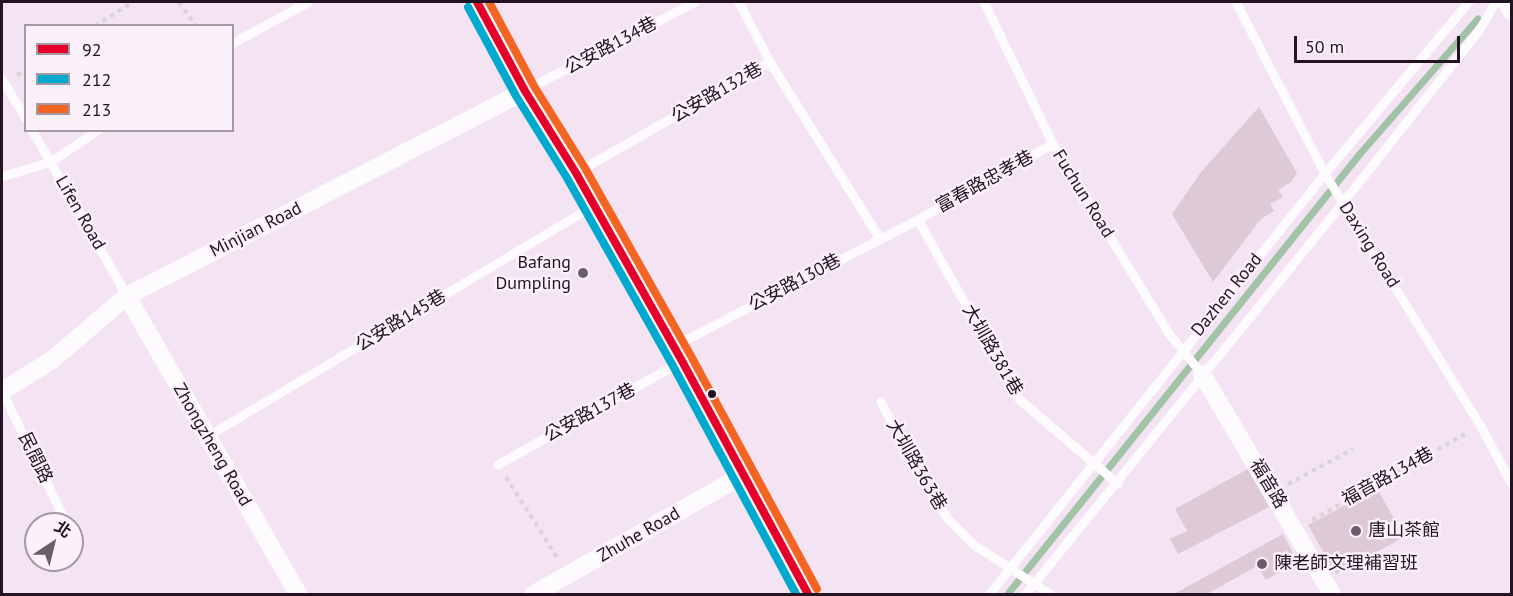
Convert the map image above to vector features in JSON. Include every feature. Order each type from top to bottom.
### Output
[{"type":"main road","points":[[477,2],[525,91],[576,173],[678,354],[808,594]]},
{"type":"street","name":"Minjian Road","points":[[2,391],[52,360],[127,296],[525,91]]},
{"type":"street","name":"Zhongzheng Road","points":[[127,296],[298,594]]},
{"type":"street","name":"福音路","points":[[1202,374],[1332,594]]},
{"type":"street","name":"Zhuhe Road","points":[[534,594],[743,475]]},
{"type":"lane","points":[[234,43],[309,2]]},
{"type":"lane","name":"公安路134巷","points":[[525,91],[696,2]]},
{"type":"lane","points":[[739,2],[770,62]]},
{"type":"lane","name":"Fuchun Road","points":[[984,2],[1053,144],[1170,335],[1202,374]]},
{"type":"lane","name":"Daxing Road","points":[[1236,2],[1325,174],[1480,425],[1512,484]]},
{"type":"lane","name":"Dazhen Road","points":[[990,594],[1182,350],[1469,2]]},
{"type":"lane","name":"Dazhen Road","points":[[1026,594],[1118,484],[1202,374],[1343,203],[1479,32],[1507,5]]},
{"type":"lane","name":"公安路132巷","points":[[576,173],[770,62],[880,239]]},
{"type":"lane","points":[[2,79],[24,116]]},
{"type":"lane","name":"Lifen Road","points":[[33,132],[127,296]]},
{"type":"lane","points":[[2,177],[51,162],[96,132]]},
{"type":"lane","name":"富春路忠孝巷","points":[[918,220],[1053,144]]},
{"type":"lane","name":"公安路145巷","points":[[207,436],[594,206]]},
{"type":"lane","name":"公安路130巷","points":[[678,354],[880,239],[918,220]]},
{"type":"lane","name":"大圳路381巷","points":[[918,220],[1019,399],[1095,461],[1118,484]]},
{"type":"lane","name":"公安路137巷","points":[[498,465],[678,354]]},
{"type":"lane","name":"民間路","points":[[2,391],[61,512]]},
{"type":"lane","name":"大圳路363巷","points":[[881,402],[925,485],[949,520],[974,545],[1050,594]]},
{"type":"path","points":[[98,24],[133,2]]},
{"type":"path","points":[[179,2],[195,24]]},
{"type":"path","name":"福音路134巷","points":[[1295,530],[1480,425]]},
{"type":"path","points":[[1273,492],[1353,449]]},
{"type":"path","points":[[498,465],[569,575]]},
{"type":"building","points":[[1259,107],[1297,173],[1291,182],[1278,190],[1283,197],[1270,204],[1274,211],[1261,219],[1213,282],[1172,214],[1201,172]]},
{"type":"building","points":[[1248,469],[1269,507],[1178,554],[1170,539],[1187,531],[1175,509]]},
{"type":"building","name":"唐山茶館","points":[[1377,488],[1404,537],[1336,574],[1308,525]]},
{"type":"building","name":"陳老師文理補習班","points":[[1283,534],[1298,562],[1266,580],[1257,566],[1207,594],[1174,594]]},
{"type":"waterway","points":[[1008,594],[1360,154],[1478,19]]},
{"type":"transit line","name":"92","points":[[477,2],[525,91],[576,173],[682,361],[808,594]]},
{"type":"transit line","name":"213","points":[[489,2],[534,86],[585,168],[691,356],[817,589]]},
{"type":"transit line","name":"212","points":[[468,7],[516,96],[567,178],[673,366],[796,594]]},
{"type":"place","name":"Bafang Dumpling","points":[[583,273]]},
{"type":"place","name":"唐山茶館","points":[[1356,531]]},
{"type":"place","name":"陳老師文理補習班","points":[[1262,564]]}]
